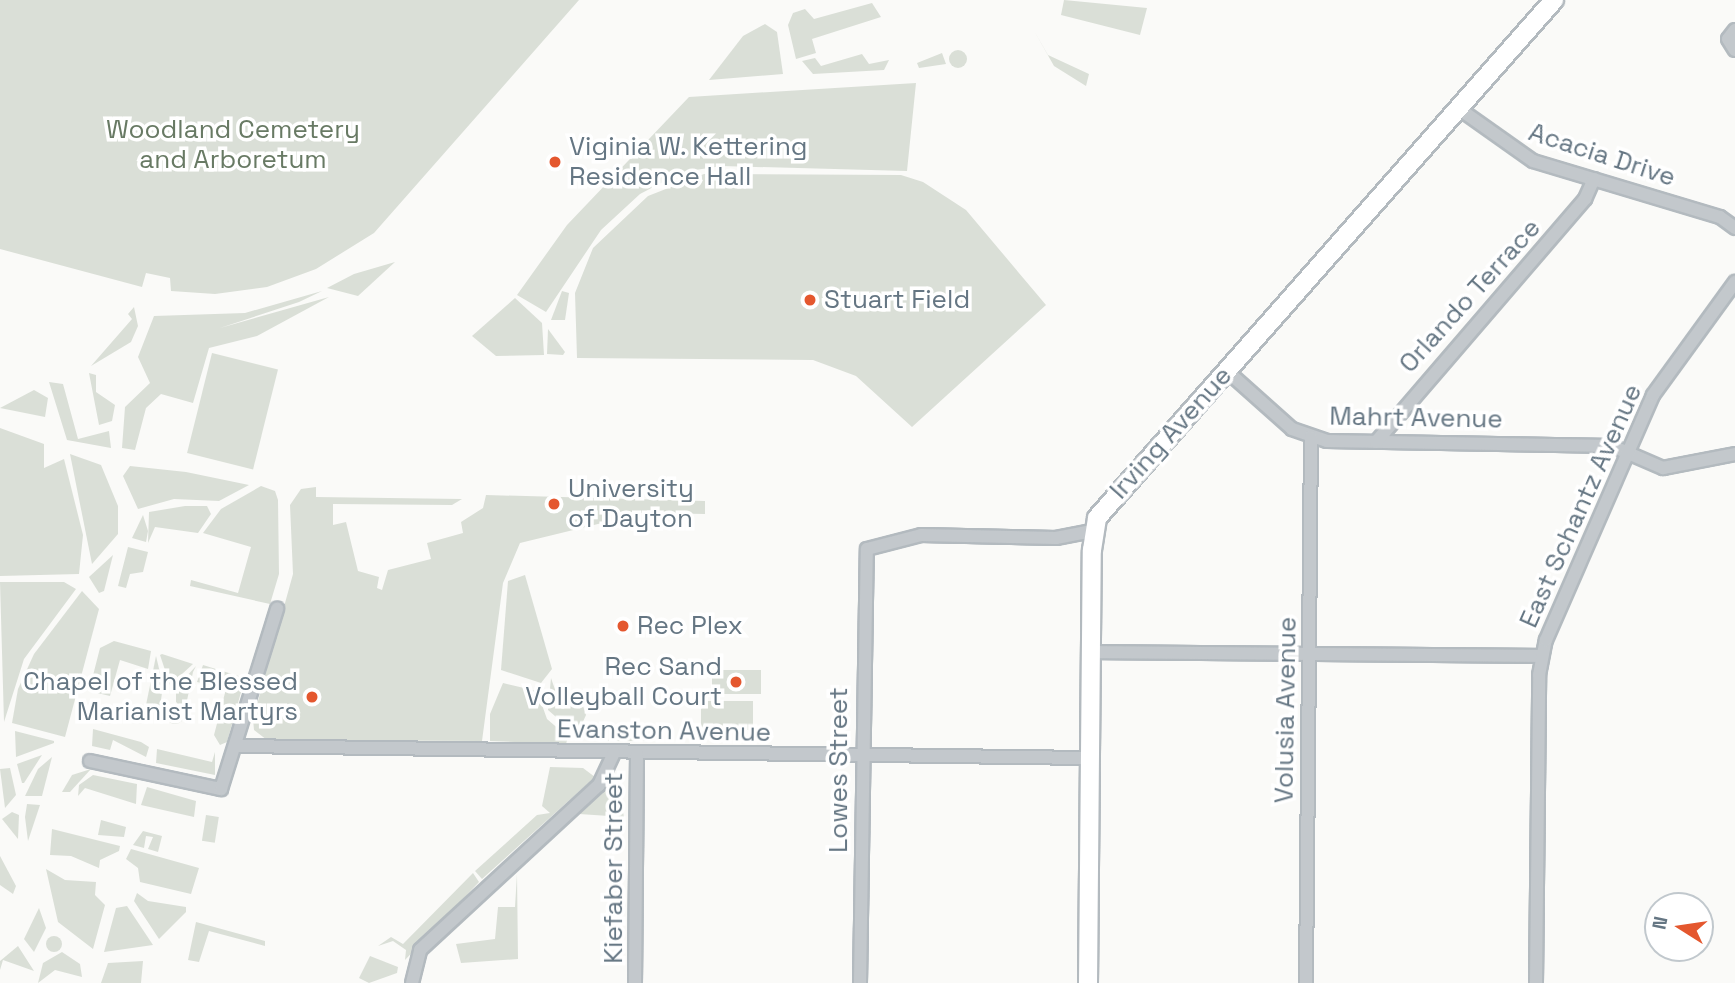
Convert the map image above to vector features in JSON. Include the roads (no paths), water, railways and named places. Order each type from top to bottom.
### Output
[{"type":"street","name":"Irving Avenue","points":[[1093,531],[1118,491],[1461,110],[1554,0]]},
{"type":"street","points":[[1735,30],[1728,39],[1735,50]]},
{"type":"street","name":"Acacia Drive","points":[[1461,110],[1526,158],[1720,217],[1735,228]]},
{"type":"street","name":"Orlando Terrace","points":[[1376,442],[1585,199],[1594,179]]},
{"type":"street","name":"East Schantz Avenue","points":[[1536,983],[1542,656],[1626,451],[1666,372],[1735,282]]},
{"type":"street","name":"Mahrt Avenue","points":[[1227,371],[1311,437],[1376,442],[1626,451]]},
{"type":"street","name":"Volusia Avenue","points":[[1306,983],[1311,437]]},
{"type":"street","points":[[1626,451],[1663,468],[1735,454]]},
{"type":"street","points":[[1088,983],[1093,531]]},
{"type":"street","name":"Lowes Street","points":[[859,983],[863,557],[872,544],[896,538],[1056,538],[1093,531]]},
{"type":"street","points":[[90,761],[214,790],[228,781],[277,609]]},
{"type":"street","points":[[1091,652],[1309,651],[1542,656]]},
{"type":"street","name":"Evanston Avenue","points":[[238,746],[614,754],[1090,758]]},
{"type":"street","points":[[412,983],[415,957],[599,785],[614,754]]},
{"type":"street","name":"Kiefaber Street","points":[[635,983],[637,754]]},
{"type":"place","name":"Viginia W. Kettering Residence Hall","points":[[555,162]]},
{"type":"place","name":"Stuart Field","points":[[810,300]]},
{"type":"place","name":"University of Dayton","points":[[554,504]]},
{"type":"place","name":"Rec Plex","points":[[623,626]]},
{"type":"place","name":"Rec Sand Volleyball Court","points":[[736,682]]},
{"type":"place","name":"Chapel of the Blessed Marianist Martyrs","points":[[312,697]]},
{"type":"park label","name":"Woodland Cemetery and Arboretum","points":[[233,145]]}]
